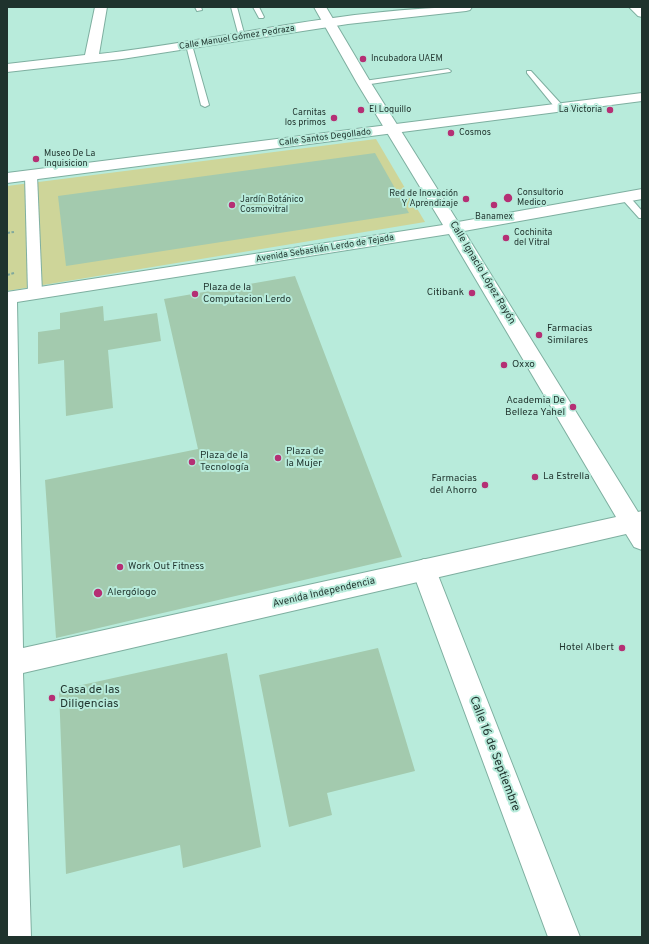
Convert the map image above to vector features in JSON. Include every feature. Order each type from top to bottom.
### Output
[{"type":"main road","points":[[91,59],[101,7]]},
{"type":"main road","name":"Calle Ignacio López Rayón","points":[[320,7],[364,83],[639,528]]},
{"type":"main road","name":"Calle Manuel Gómez Pedraza","points":[[7,68],[91,59],[242,38],[328,23],[466,7]]},
{"type":"main road","points":[[635,7],[642,13]]},
{"type":"main road","name":"Calle Santos Degollado","points":[[7,178],[393,130],[642,96]]},
{"type":"main road","name":"Avenida Sebastián Lerdo de Tejada","points":[[7,298],[455,228],[642,194]]},
{"type":"main road","points":[[7,298],[8,664],[15,937]]},
{"type":"main road","name":"Avenida Independencia","points":[[8,664],[424,570],[639,528]]},
{"type":"main road","name":"Calle 16 de Septiembre","points":[[424,570],[564,937]]},
{"type":"street","points":[[31,175],[35,293]]},
{"type":"lane","points":[[234,7],[242,38]]},
{"type":"lane","points":[[256,7],[261,17]]},
{"type":"lane","points":[[189,45],[205,105]]},
{"type":"lane","points":[[364,83],[448,71]]},
{"type":"lane","points":[[529,72],[560,108]]},
{"type":"lane","points":[[625,197],[642,216]]},
{"type":"path","points":[[7,233],[16,231]]},
{"type":"green space","points":[[376,139],[425,222],[7,291],[7,186]]},
{"type":"building","name":"Jardín Botánico Cosmovitral","points":[[375,153],[409,213],[66,266],[58,196]]},
{"type":"building","points":[[295,276],[402,557],[56,638],[45,480],[198,449],[164,299]]},
{"type":"building","points":[[103,306],[104,321],[157,313],[161,341],[108,350],[113,408],[66,416],[64,360],[38,364],[38,332],[60,329],[60,313]]},
{"type":"building","points":[[378,648],[415,771],[327,793],[332,815],[289,827],[259,675]]},
{"type":"building","points":[[227,653],[261,847],[183,868],[180,845],[66,874],[59,690]]},
{"type":"place","name":"Incubadora UAEM","points":[[363,59]]},
{"type":"place","name":"El Loquillo","points":[[361,110]]},
{"type":"place","name":"La Victoria","points":[[610,110]]},
{"type":"place","name":"Carnitas los primos","points":[[334,118]]},
{"type":"place","name":"Cosmos","points":[[451,133]]},
{"type":"place","name":"Museo De La Inquisicion","points":[[36,159]]},
{"type":"place","name":"Consultorio Medico","points":[[508,198]]},
{"type":"place","name":"Red de Inovación Y Aprendizaje","points":[[466,199]]},
{"type":"place","name":"Jardín Botánico Cosmovitral","points":[[232,205]]},
{"type":"place","name":"Banamex","points":[[494,205]]},
{"type":"place","name":"Cochinita del Vitral","points":[[506,238]]},
{"type":"place","name":"Citibank","points":[[472,293]]},
{"type":"place","name":"Plaza de la Computacion Lerdo","points":[[195,294]]},
{"type":"place","name":"Farmacias Similares","points":[[539,335]]},
{"type":"place","name":"Oxxo","points":[[504,365]]},
{"type":"place","name":"Academia De Belleza Yahel","points":[[573,407]]},
{"type":"place","name":"Plaza de la Mujer","points":[[278,458]]},
{"type":"place","name":"Plaza de la Tecnología","points":[[192,462]]},
{"type":"place","name":"La Estrella","points":[[535,477]]},
{"type":"place","name":"Farmacias del Ahorro","points":[[485,485]]},
{"type":"place","name":"Work Out Fitness","points":[[120,567]]},
{"type":"place","name":"Alergólogo","points":[[98,593]]},
{"type":"place","name":"Hotel Albert","points":[[622,648]]},
{"type":"place","name":"Casa de las Diligencias","points":[[52,698]]}]
